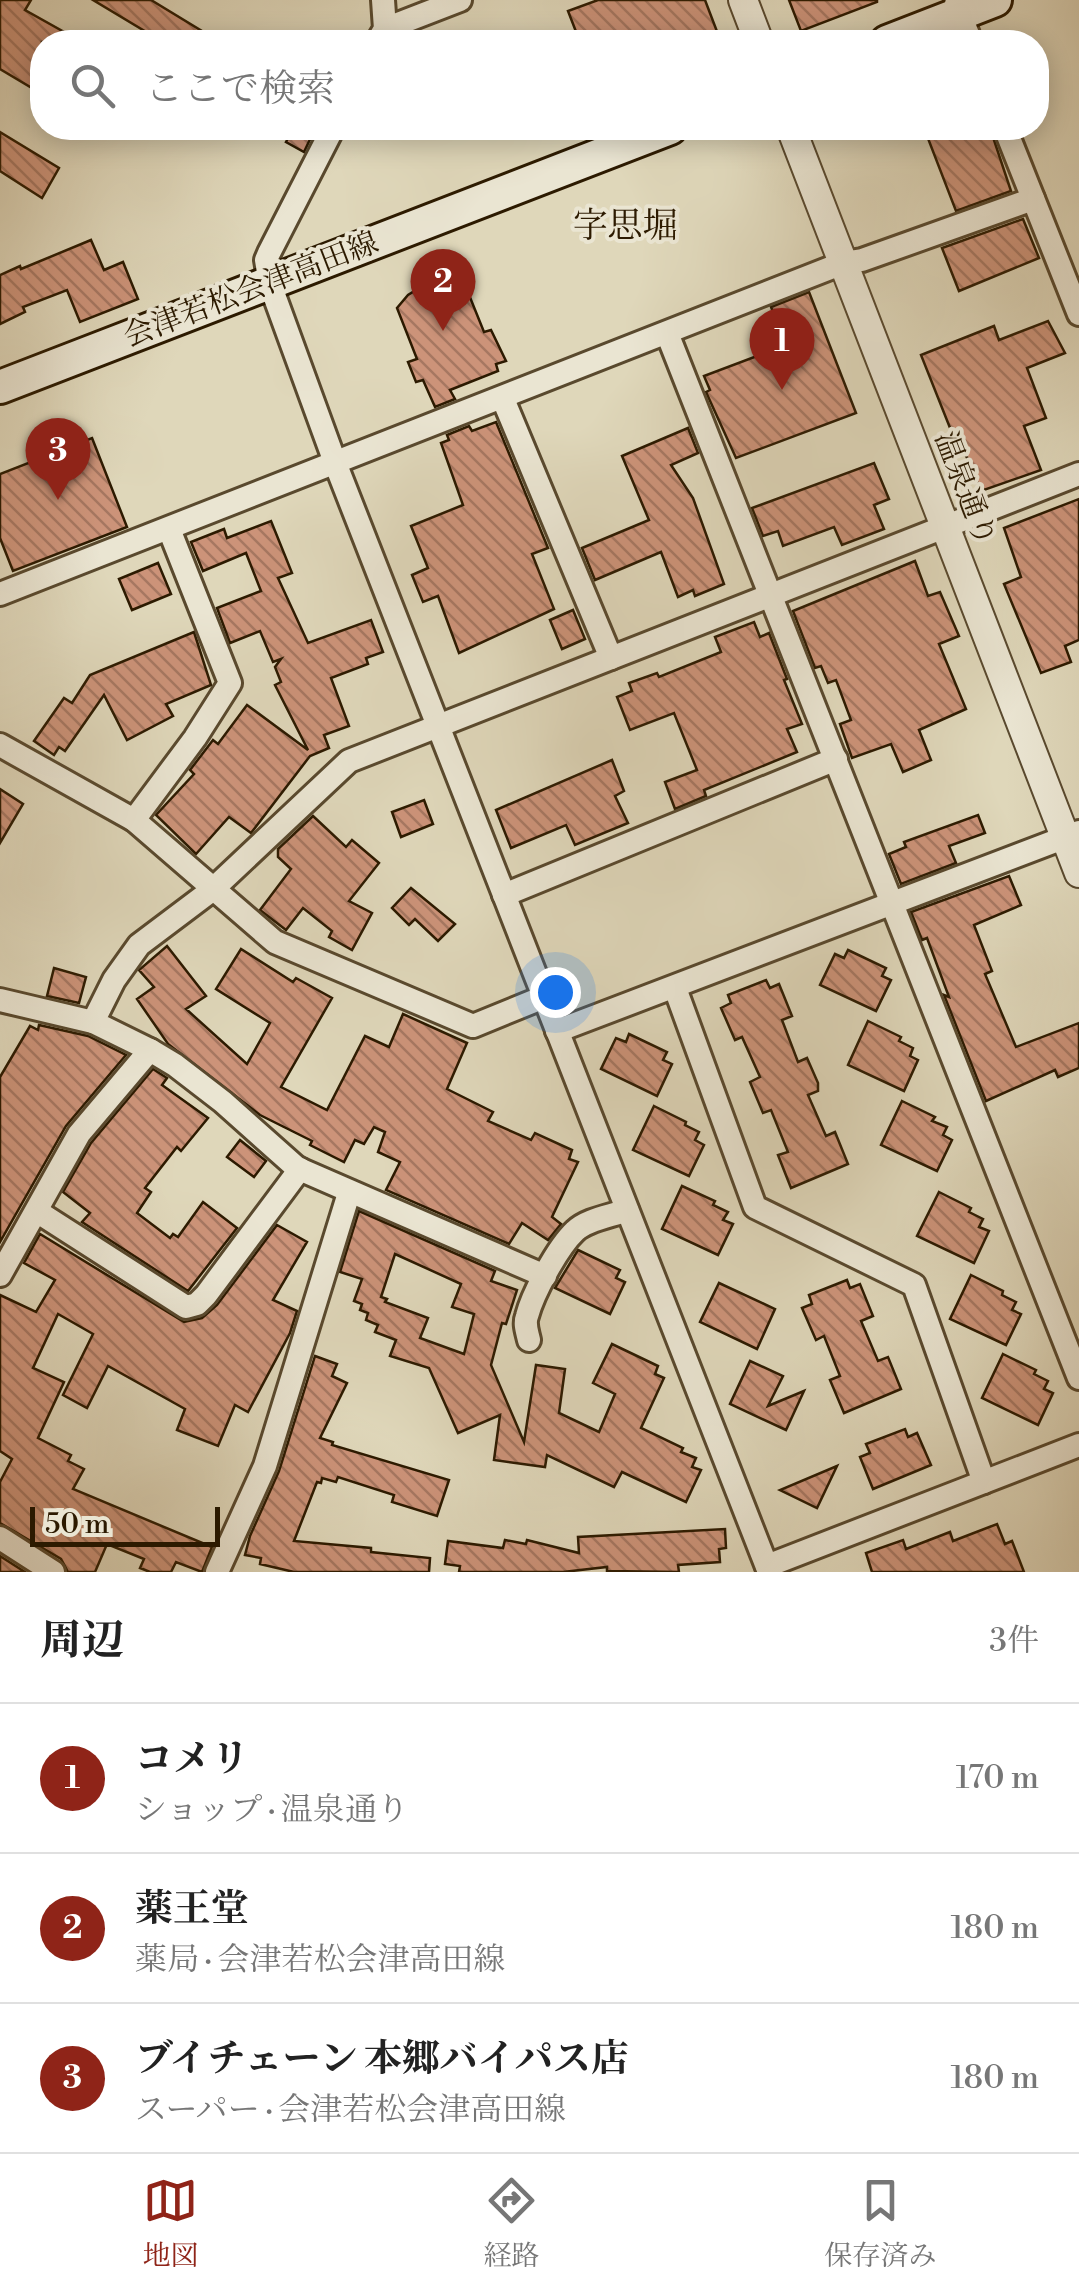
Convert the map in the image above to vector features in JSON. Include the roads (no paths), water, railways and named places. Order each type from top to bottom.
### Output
[{"type":"main road","points":[[927,30],[962,19],[995,0]]},
{"type":"main road","name":"会津若松会津高田線","points":[[0,387],[639,140]]},
{"type":"street","points":[[381,30],[382,0]]},
{"type":"street","points":[[394,30],[460,0]]},
{"type":"street","points":[[743,0],[754,30]]},
{"type":"street","points":[[327,140],[266,260],[270,284],[336,465],[768,1569],[1079,1445]]},
{"type":"street","name":"温泉通り","points":[[796,140],[944,527],[1072,835],[1079,873]]},
{"type":"street","points":[[1010,140],[1079,314]]},
{"type":"street","points":[[0,594],[843,263],[862,260],[1034,199]]},
{"type":"street","points":[[667,333],[1079,1378]]},
{"type":"street","points":[[502,399],[611,658]]},
{"type":"street","points":[[93,1022],[114,980],[139,944],[212,890],[349,761],[1079,474]]},
{"type":"street","points":[[134,820],[230,684],[169,529]]},
{"type":"street","points":[[0,745],[134,820],[275,942],[473,1026],[544,997]]},
{"type":"street","points":[[504,895],[836,760]]},
{"type":"street","points":[[558,1032],[1072,835]]},
{"type":"street","points":[[676,988],[755,1207],[914,1284],[984,1482]]},
{"type":"street","points":[[0,1000],[93,1022],[150,1050],[223,1102],[300,1169],[545,1276]]},
{"type":"street","points":[[0,1275],[79,1134],[150,1050]]},
{"type":"street","points":[[38,1212],[186,1307],[197,1304],[206,1295],[300,1169]]},
{"type":"street","points":[[217,1572],[265,1466],[350,1193]]},
{"type":"street","points":[[529,1340],[527,1315],[572,1233],[628,1210]]},
{"type":"street","points":[[0,1538],[53,1572]]},
{"type":"place","name":"薬王堂","points":[[443,331]]},
{"type":"place","name":"コメリ","points":[[782,390]]},
{"type":"place","name":"ブイチェーン 本郷バイパス店","points":[[58,500]]},
{"type":"district","name":"字思堀","points":[[625,226]]}]
